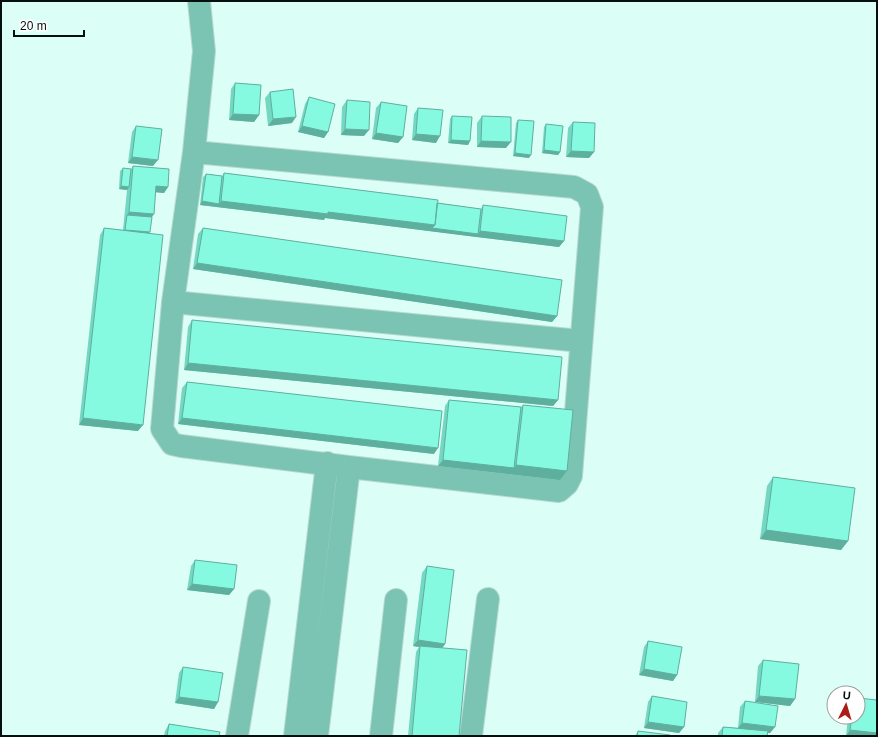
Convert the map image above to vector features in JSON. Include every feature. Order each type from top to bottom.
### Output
[{"type":"street","points":[[194,152],[574,187],[587,194],[592,207],[571,476],[567,484],[559,491],[349,467],[172,444],[162,429],[173,302],[194,152],[204,51],[199,1]]},
{"type":"street","points":[[173,302],[581,341]]},
{"type":"street","points":[[296,736],[327,463]]},
{"type":"street","points":[[317,736],[349,467]]},
{"type":"street","points":[[471,736],[488,599]]},
{"type":"street","points":[[381,736],[396,600]]},
{"type":"street","points":[[238,736],[259,601]]},
{"type":"building","points":[[235,83],[261,85],[259,115],[233,114]]},
{"type":"building","points":[[293,89],[296,117],[273,119],[270,92]]},
{"type":"building","points":[[309,97],[335,104],[328,132],[302,126]]},
{"type":"building","points":[[347,100],[370,102],[369,130],[345,129]]},
{"type":"building","points":[[381,102],[407,106],[403,137],[376,133]]},
{"type":"building","points":[[418,108],[443,110],[440,136],[416,134]]},
{"type":"building","points":[[452,116],[472,117],[470,141],[451,140]]},
{"type":"building","points":[[482,116],[511,117],[511,142],[481,141]]},
{"type":"building","points":[[518,120],[534,121],[531,155],[515,153]]},
{"type":"building","points":[[573,122],[595,123],[594,152],[571,151]]},
{"type":"building","points":[[546,124],[563,126],[560,152],[544,150]]},
{"type":"building","points":[[136,126],[162,129],[158,160],[132,157]]},
{"type":"building","points":[[133,166],[169,169],[168,187],[156,186],[154,214],[129,212]]},
{"type":"building","points":[[123,168],[131,169],[129,187],[121,186]]},
{"type":"building","points":[[224,173],[438,200],[435,225],[221,201]]},
{"type":"building","points":[[206,174],[222,176],[219,204],[202,201]]},
{"type":"building","points":[[437,203],[481,209],[478,234],[432,228],[435,225]]},
{"type":"building","points":[[483,205],[567,216],[564,241],[480,231]]},
{"type":"building","points":[[127,215],[152,217],[150,232],[125,230]]},
{"type":"building","points":[[104,228],[163,235],[143,425],[83,418]]},
{"type":"building","points":[[203,228],[562,280],[557,316],[197,263]]},
{"type":"building","points":[[192,320],[562,357],[558,400],[188,363]]},
{"type":"building","points":[[187,382],[442,411],[438,448],[182,418]]},
{"type":"building","points":[[449,400],[521,407],[514,468],[443,460]]},
{"type":"building","points":[[523,405],[573,410],[567,471],[516,465]]},
{"type":"building","points":[[773,477],[855,488],[848,541],[766,530]]},
{"type":"building","points":[[195,560],[237,565],[234,589],[192,584]]},
{"type":"building","points":[[427,566],[454,570],[445,644],[418,640]]},
{"type":"building","points":[[648,641],[682,647],[677,675],[644,669]]},
{"type":"building","points":[[420,646],[467,650],[459,736],[412,736]]},
{"type":"building","points":[[763,660],[799,664],[795,699],[759,696]]},
{"type":"building","points":[[183,667],[223,673],[218,702],[179,697]]},
{"type":"building","points":[[652,696],[687,702],[684,727],[648,722]]},
{"type":"building","points":[[866,699],[877,700],[877,733],[850,730],[851,725],[866,725]]},
{"type":"building","points":[[745,701],[778,706],[775,727],[742,723]]},
{"type":"building","points":[[169,724],[220,732],[219,736],[167,736]]},
{"type":"building","points":[[723,727],[768,731],[767,736],[722,736]]},
{"type":"building","points":[[638,731],[670,735],[670,736],[637,736]]}]
